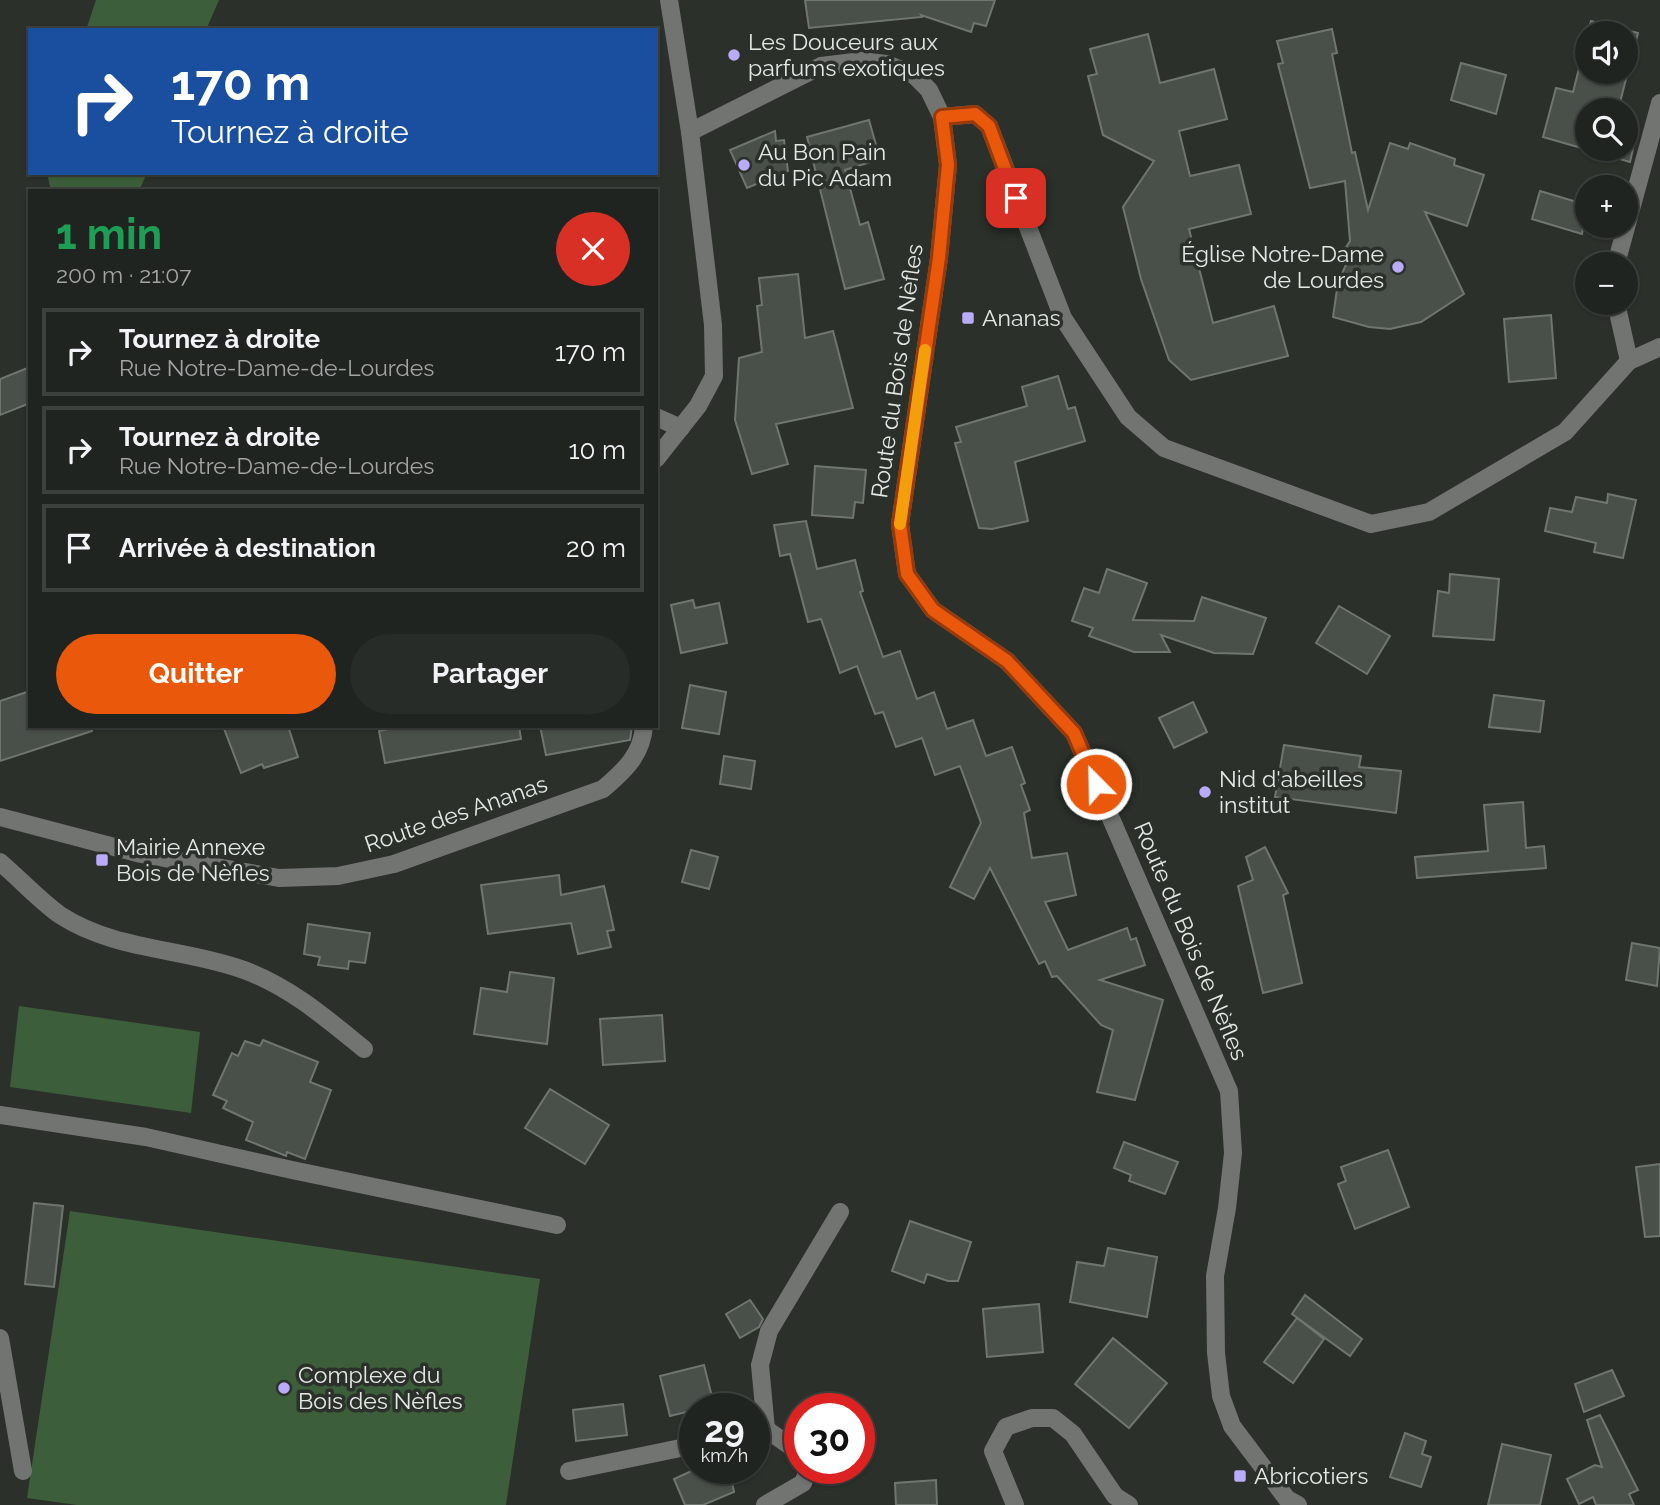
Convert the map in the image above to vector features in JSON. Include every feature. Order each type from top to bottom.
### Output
[{"type":"street","points":[[658,457],[698,406],[714,376],[713,325],[690,132],[669,0]]},
{"type":"street","name":"Route du Bois de Nèfles","points":[[690,132],[821,66],[862,61],[886,64],[914,75],[929,90],[942,117],[948,165],[939,258],[900,524],[907,574],[933,610],[1007,661],[1074,733],[1229,1091],[1233,1153],[1215,1276],[1216,1353],[1221,1396],[1232,1426],[1287,1499],[1298,1505]]},
{"type":"street","points":[[1619,252],[1660,103]]},
{"type":"street","points":[[942,117],[975,114],[989,126],[1063,317],[1128,417],[1164,448],[1371,524],[1429,512],[1565,432],[1629,361],[1660,347]]},
{"type":"street","points":[[1619,315],[1629,361]]},
{"type":"street","points":[[658,418],[681,428]]},
{"type":"street","name":"Route des Ananas","points":[[0,817],[141,854],[242,872],[279,878],[338,876],[394,864],[603,789],[628,767],[643,740],[644,728]]},
{"type":"street","points":[[0,862],[60,914],[83,927],[120,941],[243,970],[297,995],[363,1049]]},
{"type":"street","points":[[0,1115],[146,1137],[557,1225]]},
{"type":"street","points":[[760,1393],[760,1364],[769,1331],[840,1212]]},
{"type":"street","points":[[0,1338],[3,1369],[23,1471]]},
{"type":"street","points":[[1015,1505],[993,1451],[1006,1427],[1032,1418],[1053,1418],[1073,1434],[1115,1496],[1129,1505]]},
{"type":"street","points":[[569,1471],[679,1448]]},
{"type":"street","points":[[765,1505],[801,1484]]},
{"type":"green space","points":[[96,0],[219,0],[207,28],[87,28]]},
{"type":"green space","points":[[47,175],[146,175],[140,189],[51,189]]},
{"type":"green space","points":[[19,1006],[200,1032],[191,1113],[10,1087]]},
{"type":"green space","name":"Complexe du Bois des Nèfles","points":[[70,1211],[540,1279],[506,1505],[77,1505],[27,1498]]},
{"type":"building","points":[[805,0],[995,0],[986,26],[974,23],[971,32],[921,15],[922,17],[809,28]]},
{"type":"building","points":[[1332,29],[1337,53],[1332,54],[1352,153],[1355,152],[1368,210],[1390,143],[1408,149],[1410,143],[1455,159],[1454,165],[1484,175],[1467,226],[1425,212],[1464,294],[1421,322],[1390,329],[1369,327],[1333,317],[1338,282],[1351,254],[1345,249],[1350,241],[1345,181],[1310,188],[1278,64],[1283,63],[1277,41]]},
{"type":"building","points":[[1148,34],[1160,83],[1214,69],[1227,119],[1179,131],[1190,176],[1239,165],[1251,214],[1189,229],[1213,323],[1274,306],[1288,356],[1191,380],[1169,360],[1141,279],[1123,207],[1154,161],[1103,135],[1088,76],[1097,74],[1090,49]]},
{"type":"building","points":[[1461,63],[1506,75],[1496,114],[1451,100]]},
{"type":"building","points":[[1575,84],[1625,84],[1621,98],[1575,98],[1575,146],[1543,137],[1556,88],[1573,92]]},
{"type":"building","points":[[869,120],[880,159],[845,170],[860,225],[868,222],[884,279],[845,289],[807,137]]},
{"type":"building","points":[[775,131],[776,141],[784,140],[788,171],[747,188],[730,150]]},
{"type":"building","points":[[1540,191],[1575,201],[1575,232],[1532,219]]},
{"type":"building","points":[[798,274],[805,338],[833,331],[853,408],[776,424],[788,464],[752,474],[735,420],[739,358],[762,352],[757,306],[762,305],[759,278]]},
{"type":"building","points":[[1551,315],[1556,378],[1509,382],[1504,319]]},
{"type":"building","points":[[28,368],[28,404],[0,415],[0,379]]},
{"type":"building","points":[[1058,376],[1068,409],[1075,407],[1085,441],[1015,462],[1028,521],[992,529],[979,528],[955,443],[961,442],[956,427],[1027,406],[1022,387]]},
{"type":"building","points":[[815,466],[866,470],[863,503],[855,502],[853,518],[812,515]]},
{"type":"building","points":[[1608,494],[1636,500],[1623,558],[1594,552],[1596,543],[1545,531],[1550,508],[1572,512],[1576,497],[1607,503]]},
{"type":"building","points":[[806,521],[817,569],[855,560],[863,591],[860,592],[883,657],[900,651],[917,699],[934,692],[947,729],[973,720],[986,756],[1012,747],[1025,783],[1021,785],[1030,810],[1024,813],[1032,858],[1067,853],[1076,895],[1045,902],[1068,950],[1127,928],[1131,940],[1136,938],[1145,965],[1100,980],[1163,1000],[1135,1100],[1097,1092],[1113,1030],[1101,1025],[1057,976],[1052,977],[1045,961],[1039,964],[990,868],[974,899],[950,887],[981,823],[960,766],[935,775],[922,738],[896,747],[883,712],[875,714],[857,666],[840,673],[821,619],[808,622],[790,554],[780,556],[774,525]]},
{"type":"building","points":[[1107,569],[1147,583],[1133,620],[1194,621],[1202,597],[1266,618],[1253,654],[1214,653],[1161,635],[1170,652],[1134,652],[1089,636],[1093,628],[1072,621],[1084,588],[1099,593]]},
{"type":"building","points":[[1450,574],[1499,579],[1494,640],[1433,636],[1438,591],[1449,593]]},
{"type":"building","points":[[693,600],[695,608],[719,603],[727,643],[681,653],[671,605]]},
{"type":"building","points":[[1339,606],[1390,636],[1367,674],[1316,643]]},
{"type":"building","points":[[690,685],[726,692],[719,734],[682,728]]},
{"type":"building","points":[[28,692],[28,728],[91,728],[92,731],[0,761],[0,701]]},
{"type":"building","points":[[1494,695],[1544,701],[1540,732],[1489,727]]},
{"type":"building","points":[[1193,702],[1207,732],[1174,748],[1159,718]]},
{"type":"building","points":[[224,728],[289,728],[298,757],[264,768],[262,764],[241,773]]},
{"type":"building","points":[[394,728],[519,728],[521,739],[385,763],[379,731]]},
{"type":"building","points":[[540,728],[632,728],[630,740],[546,755]]},
{"type":"building","points":[[1284,745],[1361,756],[1359,767],[1401,771],[1396,813],[1275,797]]},
{"type":"building","points":[[724,756],[755,761],[751,789],[720,784]]},
{"type":"building","points":[[1523,802],[1526,848],[1544,846],[1546,868],[1417,878],[1415,857],[1488,851],[1484,805]]},
{"type":"building","points":[[1265,847],[1288,893],[1283,895],[1302,983],[1263,993],[1238,886],[1253,880],[1246,857]]},
{"type":"building","points":[[691,850],[718,857],[709,889],[682,882]]},
{"type":"building","points":[[559,875],[561,895],[604,886],[614,930],[607,931],[611,947],[578,954],[571,923],[488,934],[481,885]]},
{"type":"building","points":[[308,924],[370,933],[365,963],[349,961],[348,969],[318,965],[320,957],[304,954]]},
{"type":"building","points":[[1632,943],[1660,948],[1657,986],[1626,980]]},
{"type":"building","points":[[510,972],[554,978],[547,1044],[474,1034],[481,988],[507,992]]},
{"type":"building","points":[[662,1015],[665,1061],[603,1065],[600,1019]]},
{"type":"building","points":[[263,1040],[318,1062],[310,1082],[331,1090],[305,1159],[287,1152],[286,1156],[246,1140],[253,1122],[223,1108],[227,1101],[213,1095],[232,1053],[238,1056],[245,1041],[260,1046]]},
{"type":"building","points":[[550,1089],[609,1125],[585,1164],[525,1128]]},
{"type":"building","points":[[1124,1142],[1178,1162],[1165,1194],[1129,1181],[1131,1175],[1114,1168]]},
{"type":"building","points":[[1388,1150],[1409,1207],[1355,1229],[1338,1184],[1346,1181],[1341,1167]]},
{"type":"building","points":[[1660,1164],[1660,1236],[1645,1237],[1636,1167]]},
{"type":"building","points":[[34,1203],[63,1206],[54,1287],[25,1284]]},
{"type":"building","points":[[910,1221],[971,1242],[958,1281],[948,1281],[927,1274],[924,1283],[892,1271]]},
{"type":"building","points":[[1108,1248],[1157,1257],[1147,1317],[1070,1302],[1077,1262],[1104,1266]]},
{"type":"building","points":[[1305,1295],[1362,1339],[1350,1356],[1292,1314]]},
{"type":"building","points":[[750,1300],[763,1319],[759,1327],[740,1338],[726,1314]]},
{"type":"building","points":[[1039,1304],[1043,1352],[987,1357],[983,1309]]},
{"type":"building","points":[[1297,1318],[1324,1339],[1293,1383],[1264,1362]]},
{"type":"building","points":[[1113,1338],[1167,1383],[1129,1428],[1075,1384]]},
{"type":"building","points":[[704,1365],[711,1393],[679,1393],[679,1414],[670,1416],[660,1376]]},
{"type":"building","points":[[1612,1370],[1624,1396],[1584,1412],[1575,1384]]},
{"type":"building","points":[[623,1404],[627,1435],[576,1441],[573,1410]]},
{"type":"building","points":[[1600,1415],[1638,1490],[1629,1494],[1634,1505],[1596,1505],[1593,1497],[1579,1504],[1567,1479],[1595,1465],[1602,1467],[1587,1420]]},
{"type":"building","points":[[1405,1433],[1426,1441],[1422,1454],[1431,1457],[1421,1487],[1390,1477]]},
{"type":"building","points":[[1502,1444],[1551,1455],[1540,1505],[1488,1505]]},
{"type":"building","points":[[679,1477],[679,1484],[732,1484],[734,1492],[703,1505],[685,1505],[674,1479]]},
{"type":"building","points":[[936,1480],[937,1505],[896,1505],[895,1483]]},
{"type":"slow traffic","points":[[900,524],[925,350]]},
{"type":"place","name":"Les Douceurs aux parfums exotiques","points":[[734,55]]},
{"type":"place","name":"Au Bon Pain du Pic Adam","points":[[744,165]]},
{"type":"place","name":"Église Notre-Dame de Lourdes","points":[[1398,267]]},
{"type":"place","name":"Ananas","points":[[968,318]]},
{"type":"place","name":"Nid d'abeilles institut","points":[[1205,792]]},
{"type":"place","name":"Mairie Annexe Bois de Nèfles","points":[[102,860]]},
{"type":"place","name":"Complexe du Bois des Nèfles","points":[[284,1388]]},
{"type":"place","name":"Abricotiers","points":[[1240,1476]]},
{"type":"route","points":[[1016,198],[989,126],[975,114],[942,117],[948,165],[939,258],[900,524],[907,574],[933,610],[1007,661],[1074,733],[1096,784]]}]
